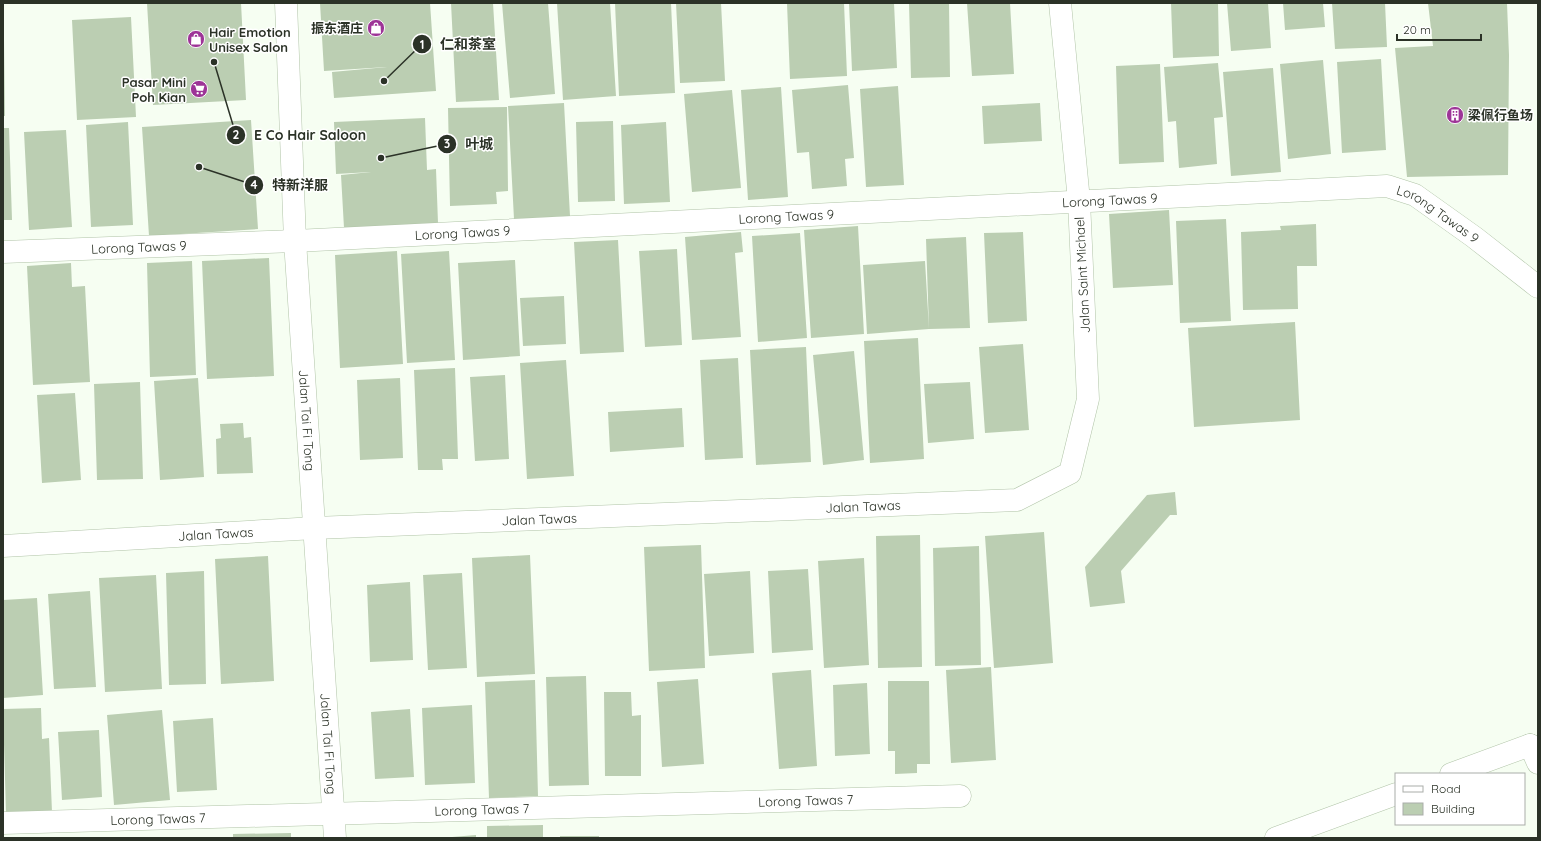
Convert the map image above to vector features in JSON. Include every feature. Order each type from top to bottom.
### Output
[{"type":"street","name":"Jalan Tai Fi Tong","points":[[286,3],[295,241],[335,838]]},
{"type":"street","name":"Jalan Saint Michael","points":[[1060,3],[1079,201],[1088,399],[1070,473]]},
{"type":"street","name":"Lorong Tawas 9","points":[[3,252],[295,241],[1387,186],[1415,195],[1474,237],[1533,284]]},
{"type":"street","name":"Jalan Tawas","points":[[3,546],[315,528],[1017,500],[1070,473]]},
{"type":"street","points":[[1454,773],[1535,747]]},
{"type":"street","points":[[1276,838],[1395,794]]},
{"type":"street","name":"Lorong Tawas 7","points":[[3,823],[334,812],[960,796]]},
{"type":"building","points":[[147,3],[241,3],[246,100],[153,105]]},
{"type":"building","points":[[320,3],[430,3],[436,91],[334,98],[332,72],[387,67],[324,71]]},
{"type":"building","points":[[451,3],[493,3],[499,100],[456,102]]},
{"type":"building","points":[[502,3],[548,3],[555,94],[510,98]]},
{"type":"building","points":[[557,3],[610,3],[616,96],[563,100]]},
{"type":"building","points":[[615,3],[671,3],[675,93],[619,96]]},
{"type":"building","points":[[676,3],[721,3],[725,81],[680,83]]},
{"type":"building","points":[[787,3],[844,3],[847,76],[790,79]]},
{"type":"building","points":[[849,3],[894,3],[897,68],[852,71]]},
{"type":"building","points":[[909,3],[949,3],[950,77],[911,78]]},
{"type":"building","points":[[967,3],[1010,3],[1014,74],[972,76]]},
{"type":"building","points":[[1171,3],[1218,3],[1219,56],[1173,58]]},
{"type":"building","points":[[1227,3],[1268,3],[1271,48],[1231,51]]},
{"type":"building","points":[[1283,3],[1323,3],[1325,27],[1285,30]]},
{"type":"building","points":[[1332,3],[1385,3],[1387,47],[1335,49]]},
{"type":"building","name":"梁佩行鱼场","points":[[1428,3],[1507,3],[1509,55],[1508,175],[1407,177],[1395,48],[1433,46]]},
{"type":"building","points":[[131,17],[136,117],[77,120],[72,20]]},
{"type":"building","points":[[4,39],[5,116],[3,116]]},
{"type":"building","points":[[1381,59],[1386,150],[1342,153],[1337,62]]},
{"type":"building","points":[[1323,60],[1331,154],[1288,159],[1280,64]]},
{"type":"building","points":[[1218,63],[1223,117],[1214,118],[1217,164],[1179,168],[1176,121],[1168,122],[1164,67]]},
{"type":"building","points":[[1160,64],[1164,162],[1119,164],[1116,66]]},
{"type":"building","points":[[1273,68],[1281,172],[1231,176],[1223,72]]},
{"type":"building","points":[[848,85],[854,158],[845,159],[847,186],[812,189],[809,152],[797,153],[792,90]]},
{"type":"building","points":[[898,86],[904,185],[866,187],[860,89]]},
{"type":"building","points":[[781,87],[788,197],[748,200],[741,90]]},
{"type":"building","points":[[732,90],[741,188],[692,192],[684,94]]},
{"type":"building","points":[[564,103],[570,216],[514,219],[508,106]]},
{"type":"building","points":[[1040,103],[1042,141],[984,144],[982,106]]},
{"type":"building","points":[[507,107],[508,191],[496,192],[497,204],[450,206],[448,108]]},
{"type":"building","points":[[425,118],[427,170],[436,169],[438,223],[344,228],[341,175],[371,172],[336,174],[334,122]]},
{"type":"building","points":[[251,120],[258,229],[149,236],[142,127]]},
{"type":"building","points":[[613,121],[615,201],[578,202],[576,122]]},
{"type":"building","points":[[128,122],[133,225],[91,227],[86,125]]},
{"type":"building","points":[[666,122],[670,202],[624,204],[621,125]]},
{"type":"building","points":[[3,128],[9,128],[12,220],[3,220]]},
{"type":"building","points":[[66,130],[72,227],[29,230],[24,132]]},
{"type":"building","points":[[1169,210],[1173,285],[1113,288],[1109,214]]},
{"type":"building","points":[[1226,219],[1231,321],[1180,323],[1176,221]]},
{"type":"building","points":[[1316,224],[1317,266],[1297,266],[1298,309],[1243,310],[1241,232],[1281,230],[1280,226]]},
{"type":"building","points":[[858,226],[864,334],[811,338],[804,230]]},
{"type":"building","points":[[741,232],[743,252],[735,253],[741,337],[692,340],[685,237]]},
{"type":"building","points":[[1023,232],[1027,321],[988,323],[984,233]]},
{"type":"building","points":[[800,233],[807,338],[758,342],[752,236]]},
{"type":"building","points":[[966,237],[970,328],[929,329],[926,239]]},
{"type":"building","points":[[618,240],[624,352],[580,354],[574,242]]},
{"type":"building","points":[[677,249],[682,345],[645,347],[639,251]]},
{"type":"building","points":[[397,251],[403,364],[340,368],[335,255]]},
{"type":"building","points":[[449,251],[455,360],[407,363],[401,254]]},
{"type":"building","points":[[269,258],[274,376],[207,379],[202,261]]},
{"type":"building","points":[[515,260],[520,356],[463,360],[458,263]]},
{"type":"building","points":[[192,261],[196,375],[150,377],[147,263]]},
{"type":"building","points":[[925,261],[929,329],[867,334],[863,265]]},
{"type":"building","points":[[71,263],[72,287],[85,286],[90,382],[33,385],[27,266]]},
{"type":"building","points":[[564,296],[566,344],[523,346],[520,298]]},
{"type":"building","points":[[1295,322],[1300,420],[1194,427],[1188,328]]},
{"type":"building","points":[[918,338],[924,459],[870,463],[864,341]]},
{"type":"building","points":[[1023,344],[1029,430],[985,433],[979,347]]},
{"type":"building","points":[[806,347],[811,462],[756,465],[750,350]]},
{"type":"building","points":[[854,351],[864,460],[823,465],[813,355]]},
{"type":"building","points":[[738,358],[743,458],[705,460],[700,360]]},
{"type":"building","points":[[566,360],[574,476],[527,479],[520,363]]},
{"type":"building","points":[[455,368],[458,459],[442,459],[443,470],[418,470],[414,370]]},
{"type":"building","points":[[505,375],[509,459],[475,461],[470,377]]},
{"type":"building","points":[[198,378],[204,477],[160,480],[154,381]]},
{"type":"building","points":[[400,378],[403,458],[360,460],[357,380]]},
{"type":"building","points":[[140,382],[143,479],[97,480],[94,384]]},
{"type":"building","points":[[970,382],[974,439],[928,443],[924,384]]},
{"type":"building","points":[[75,393],[81,480],[42,483],[37,395]]},
{"type":"building","points":[[682,408],[684,447],[610,452],[608,412]]},
{"type":"building","points":[[243,423],[244,438],[251,437],[253,473],[217,474],[216,439],[221,438],[220,424]]},
{"type":"building","points":[[1175,492],[1177,515],[1170,515],[1121,571],[1125,603],[1090,607],[1085,567],[1147,495]]},
{"type":"building","points":[[1044,532],[1053,663],[994,668],[985,536]]},
{"type":"building","points":[[920,535],[922,667],[878,668],[876,536]]},
{"type":"building","points":[[701,545],[705,668],[649,671],[644,547]]},
{"type":"building","points":[[979,546],[981,665],[935,666],[933,548]]},
{"type":"building","points":[[530,555],[535,674],[477,677],[472,558]]},
{"type":"building","points":[[268,556],[274,681],[221,684],[215,559]]},
{"type":"building","points":[[864,558],[869,665],[824,668],[818,561]]},
{"type":"building","points":[[808,569],[813,650],[772,653],[768,571]]},
{"type":"building","points":[[204,571],[206,684],[169,685],[166,573]]},
{"type":"building","points":[[750,571],[754,653],[709,656],[704,574]]},
{"type":"building","points":[[462,573],[467,668],[428,670],[423,575]]},
{"type":"building","points":[[156,575],[162,689],[105,692],[99,578]]},
{"type":"building","points":[[410,582],[413,660],[370,662],[367,585]]},
{"type":"building","points":[[90,591],[96,687],[54,689],[48,594]]},
{"type":"building","points":[[37,598],[43,695],[3,698],[3,600]]},
{"type":"building","points":[[991,667],[996,760],[951,763],[946,670]]},
{"type":"building","points":[[811,670],[817,766],[779,769],[772,673]]},
{"type":"building","points":[[586,676],[589,785],[549,786],[546,677]]},
{"type":"building","points":[[698,679],[704,764],[662,767],[657,682]]},
{"type":"building","points":[[535,680],[538,796],[489,798],[485,682]]},
{"type":"building","points":[[888,681],[929,681],[930,764],[917,764],[917,773],[895,774],[895,751],[888,751]]},
{"type":"building","points":[[867,683],[870,754],[835,756],[833,685]]},
{"type":"building","points":[[604,692],[631,692],[632,716],[641,715],[641,776],[605,776]]},
{"type":"building","points":[[472,705],[475,783],[425,785],[422,708]]},
{"type":"building","points":[[41,708],[42,739],[49,738],[52,812],[6,814],[3,709]]},
{"type":"building","points":[[410,709],[414,777],[375,779],[371,712]]},
{"type":"building","points":[[162,710],[170,800],[114,805],[107,715]]},
{"type":"building","points":[[213,718],[217,790],[177,792],[173,721]]},
{"type":"building","points":[[99,730],[102,797],[62,800],[58,732]]},
{"type":"building","points":[[543,825],[543,838],[487,838],[487,826]]},
{"type":"building","points":[[291,833],[291,838],[233,838],[233,834]]},
{"type":"building","points":[[476,835],[476,838],[452,838],[452,837]]},
{"type":"building","points":[[560,836],[599,836],[599,838],[560,838]]},
{"type":"place","name":"振东酒庄","points":[[376,28]]},
{"type":"place","name":"Hair Emotion Unisex Salon","points":[[196,39]]},
{"type":"place","name":"E Co Hair Saloon","points":[[214,62]]},
{"type":"place","name":"仁和茶室","points":[[384,81]]},
{"type":"place","name":"Pasar Mini Poh Kian","points":[[199,89]]},
{"type":"place","name":"梁佩行鱼场","points":[[1455,115]]},
{"type":"place","name":"叶城","points":[[381,158]]},
{"type":"place","name":"特新洋服","points":[[199,167]]}]
